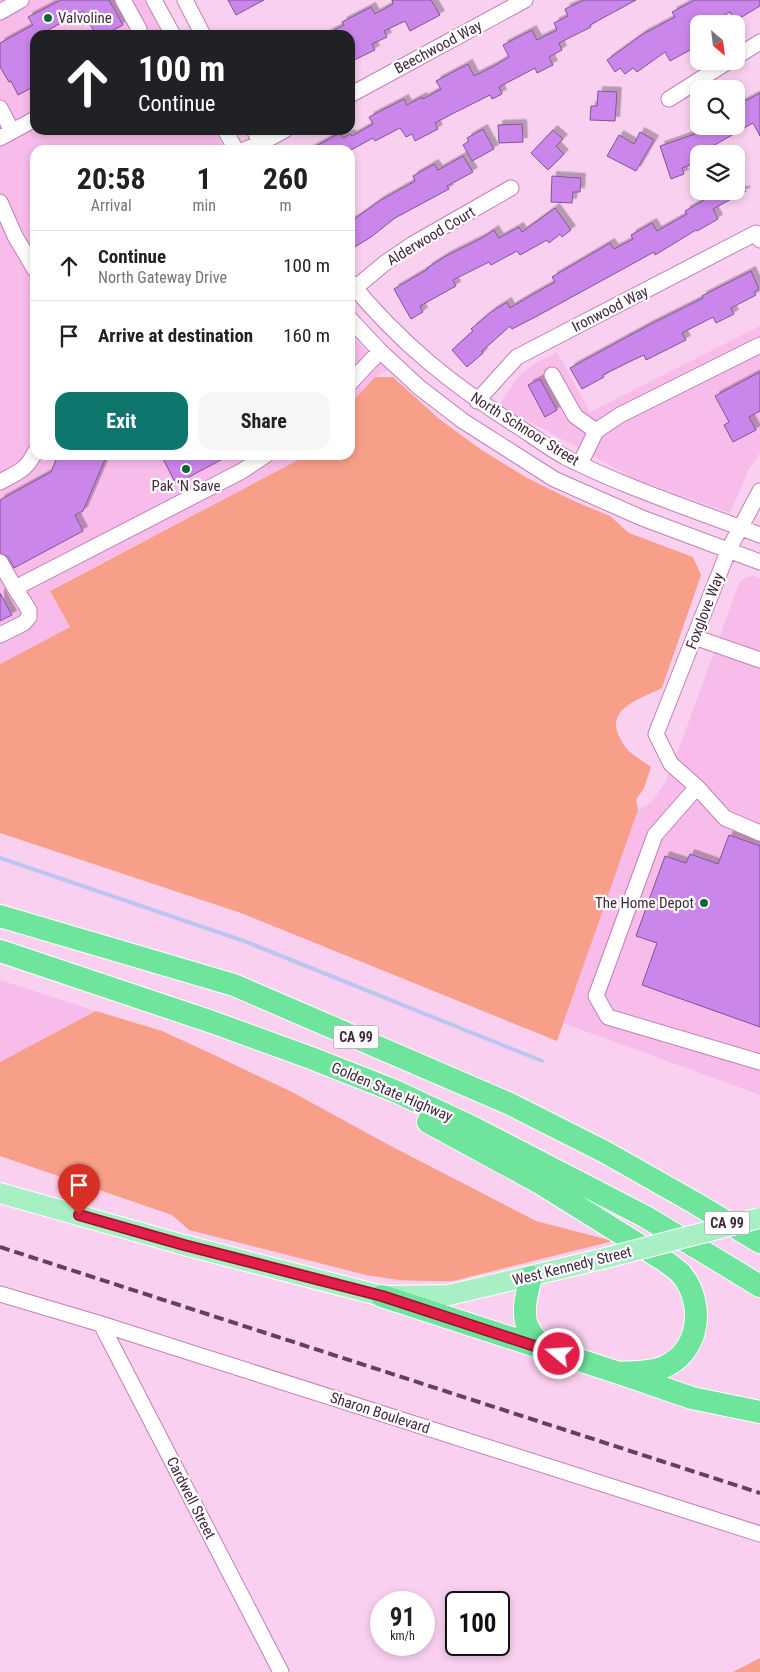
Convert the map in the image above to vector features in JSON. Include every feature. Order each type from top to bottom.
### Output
[{"type":"highway","name":"CA 99","points":[[0,916],[234,984],[510,1104],[605,1152],[760,1242]]},
{"type":"highway","name":"Golden State Highway","points":[[0,951],[202,1019],[311,1058],[395,1091],[474,1128],[646,1217],[760,1286]]},
{"type":"highway","points":[[311,1058],[540,1183],[665,1261],[682,1275],[694,1296],[697,1316],[694,1334],[682,1354],[665,1367],[646,1372],[619,1373]]},
{"type":"highway","points":[[695,1203],[760,1234]]},
{"type":"highway","points":[[530,1276],[526,1315],[528,1330],[546,1350]]},
{"type":"highway","points":[[382,1296],[692,1398],[760,1412]]},
{"type":"main road","name":"West Kennedy Street","points":[[0,1193],[184,1245],[382,1296],[449,1295],[760,1218]]},
{"type":"street","points":[[0,12],[21,0]]},
{"type":"street","points":[[123,0],[140,30]]},
{"type":"street","points":[[154,0],[170,30]]},
{"type":"street","points":[[184,0],[200,30]]},
{"type":"street","name":"Beechwood Way","points":[[355,92],[525,0]]},
{"type":"street","points":[[745,51],[760,42]]},
{"type":"street","points":[[669,99],[715,70]]},
{"type":"street","points":[[0,108],[6,135],[30,122]]},
{"type":"street","points":[[260,141],[274,135]]},
{"type":"street","name":"Alderwood Court","points":[[355,283],[413,244],[511,188]]},
{"type":"street","points":[[0,202],[30,261]]},
{"type":"street","name":"Ironwood Way","points":[[477,401],[517,357],[758,236]]},
{"type":"street","name":"North Schnoor Street","points":[[355,288],[407,343],[437,370],[477,401],[565,457],[651,495],[760,535]]},
{"type":"street","name":"North Schnoor Street","points":[[355,324],[380,351],[420,388],[463,421],[554,479],[642,518],[760,562]]},
{"type":"street","points":[[580,464],[596,431],[620,415],[760,345]]},
{"type":"street","points":[[355,378],[380,351]]},
{"type":"street","points":[[552,375],[575,416],[596,431]]},
{"type":"street","points":[[0,482],[24,469],[31,460]]},
{"type":"street","points":[[16,588],[258,460]]},
{"type":"street","name":"Foxglove Way","points":[[696,787],[671,764],[656,734],[729,550],[739,527],[760,491]]},
{"type":"street","points":[[0,562],[29,610],[29,617],[24,623],[0,635]]},
{"type":"street","points":[[694,637],[760,660]]},
{"type":"street","points":[[760,833],[726,818],[696,787],[655,835],[596,996],[608,1017],[760,1062]]},
{"type":"street","name":"Sharon Boulevard","points":[[0,1294],[101,1324],[760,1534]]},
{"type":"street","name":"Cardwell Street","points":[[101,1324],[281,1672]]},
{"type":"shaded area","points":[[0,0],[145,0],[160,30],[30,30],[30,135],[217,135],[222,145],[30,145],[30,460],[297,460],[50,590],[70,627],[0,664]]},
{"type":"shaded area","points":[[760,326],[760,453],[748,471],[730,513],[635,479],[499,405],[517,378],[534,364],[557,352],[590,412]]},
{"type":"shaded area","points":[[355,340],[388,370],[375,377],[355,399]]},
{"type":"shaded area","points":[[375,377],[393,377],[438,418],[480,449],[527,478],[610,516],[629,533],[693,557],[701,575],[662,688],[630,704],[618,717],[616,725],[623,744],[631,753],[651,767],[644,788],[636,800],[638,810],[557,1041],[241,913],[0,833],[0,664],[70,627],[50,591],[297,460],[355,460],[355,399]]},
{"type":"shaded area","points":[[754,576],[760,578],[760,1095],[563,1023],[638,810],[651,802],[665,783],[739,583],[746,577]]},
{"type":"shaded area","points":[[0,980],[96,1011],[0,1062]]},
{"type":"shaded area","points":[[96,1011],[162,1031],[292,1092],[387,1144],[536,1221],[613,1241],[453,1281],[399,1280],[366,1275],[189,1230],[172,1215],[0,1156],[0,1062]]},
{"type":"shaded area","points":[[760,1658],[760,1672],[733,1672]]},
{"type":"building","points":[[61,0],[109,0],[123,25],[114,30],[93,30],[83,11],[48,30],[30,30],[30,89],[18,95],[11,81],[9,82],[0,67],[0,43],[33,25],[28,17]]},
{"type":"building","points":[[228,0],[264,0],[236,15]]},
{"type":"building","points":[[392,0],[431,0],[440,15],[410,31],[405,21],[384,31],[387,37],[372,44],[375,50],[355,60],[355,30],[334,30],[344,25],[342,22],[371,7],[375,14],[393,4]]},
{"type":"building","points":[[584,0],[636,0],[590,25],[591,27],[559,43],[562,50],[549,57],[553,65],[537,73],[535,68],[499,87],[502,94],[492,99],[490,95],[435,123],[438,129],[415,141],[412,134],[406,137],[400,128],[375,141],[373,138],[355,148],[355,145],[318,145],[336,135],[341,135],[343,138],[348,135],[355,135],[373,124],[369,117],[404,99],[407,105],[422,97],[423,99],[441,89],[436,81],[468,64],[474,76],[494,66],[509,57],[503,45],[532,30],[537,40],[557,30],[554,23],[568,16],[565,9]]},
{"type":"building","points":[[695,0],[760,0],[760,6],[745,15],[732,15],[730,12],[724,15],[690,15],[690,50],[670,61],[665,52],[637,72],[633,68],[625,74],[620,68],[615,72],[607,60],[643,34],[675,17],[672,12]]},
{"type":"building","points":[[598,91],[617,92],[615,121],[590,120],[591,106],[597,106]]},
{"type":"building","points":[[760,93],[760,136],[753,123],[745,128],[745,101]]},
{"type":"building","points":[[522,124],[523,142],[499,143],[498,125]]},
{"type":"building","points":[[483,129],[494,149],[472,161],[463,145],[469,141],[467,138]]},
{"type":"building","points":[[553,130],[563,139],[556,146],[564,154],[548,170],[531,153]]},
{"type":"building","points":[[640,132],[654,140],[636,171],[607,156],[619,135],[634,144]]},
{"type":"building","points":[[692,135],[732,135],[714,145],[690,145],[690,165],[682,168],[684,174],[671,179],[660,146]]},
{"type":"building","points":[[463,156],[473,172],[447,186],[449,189],[395,218],[355,247],[355,218],[381,200],[415,181],[413,176],[434,164],[438,170]]},
{"type":"building","points":[[552,176],[581,178],[580,192],[573,192],[572,203],[551,202]]},
{"type":"building","points":[[704,200],[730,200],[713,209],[718,219],[655,255],[654,252],[512,329],[510,326],[467,367],[452,350],[473,331],[471,329],[491,312],[507,302],[510,308],[555,282],[552,277],[610,243],[614,249],[633,239],[631,235],[652,223],[657,231],[687,214],[685,211]]},
{"type":"building","points":[[555,208],[571,230],[562,237],[560,234],[549,243],[547,240],[520,255],[517,251],[491,265],[489,262],[453,280],[456,286],[420,306],[423,312],[411,319],[394,289],[446,256],[494,230],[499,238],[519,227],[522,232]]},
{"type":"building","points":[[751,271],[759,289],[754,292],[756,295],[731,308],[734,314],[716,323],[713,317],[682,333],[686,340],[646,360],[644,355],[633,360],[603,375],[604,377],[582,389],[570,368]]},
{"type":"building","points":[[760,372],[760,411],[749,417],[756,430],[733,442],[724,425],[729,422],[715,396]]},
{"type":"building","points":[[540,379],[557,410],[545,417],[528,385]]},
{"type":"building","points":[[56,460],[105,460],[83,511],[75,515],[83,531],[14,568],[8,557],[0,553],[0,500],[51,472]]},
{"type":"building","name":"Pak 'N Save","points":[[164,460],[221,460],[176,484]]},
{"type":"building","points":[[0,593],[12,615],[0,621]]},
{"type":"building","name":"The Home Depot","points":[[729,835],[760,846],[760,1027],[642,985],[657,943],[636,936],[665,856],[686,863],[690,854],[718,864]]},
{"type":"waterway","points":[[0,858],[244,941],[542,1061]]},
{"type":"railway","points":[[0,1247],[760,1493]]},
{"type":"place","name":"Valvoline","points":[[48,18]]},
{"type":"place","name":"Pak 'N Save","points":[[186,469]]},
{"type":"place","name":"The Home Depot","points":[[704,903]]},
{"type":"route","points":[[79,1215],[184,1245],[382,1296],[559,1354]]}]
